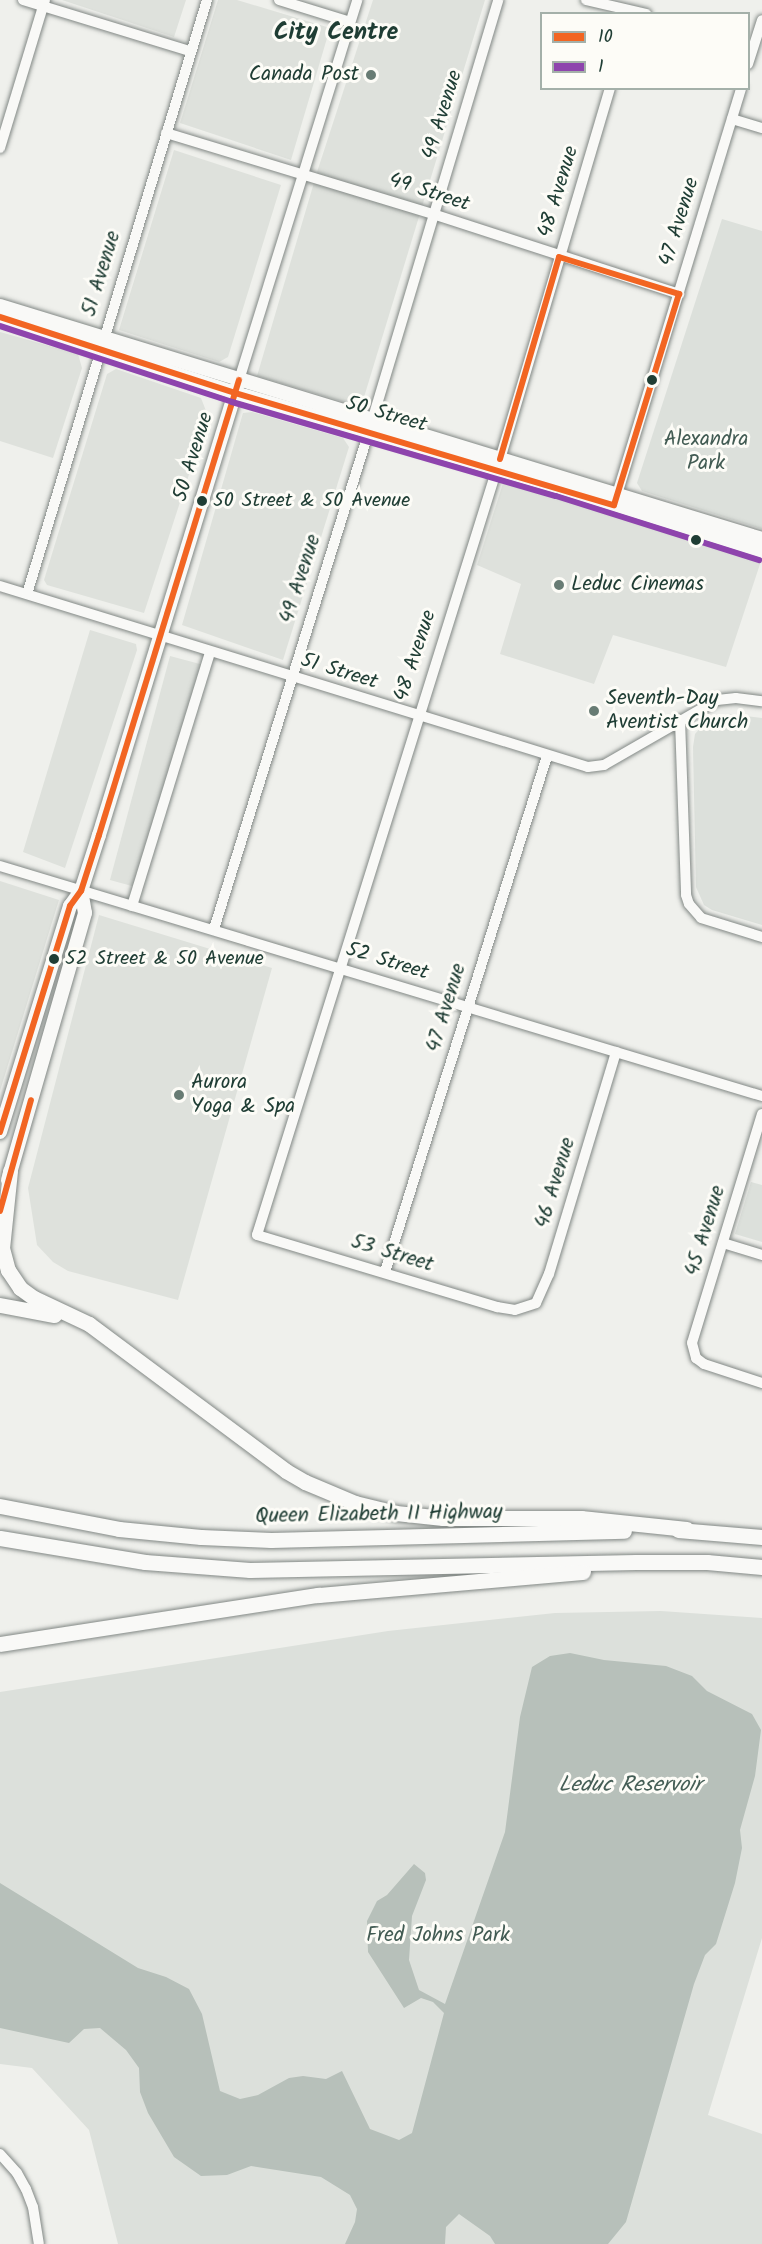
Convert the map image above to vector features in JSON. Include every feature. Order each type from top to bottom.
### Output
[{"type":"highway","points":[[10,1171],[2,1248],[12,1277],[34,1298],[89,1324],[286,1471],[356,1503],[396,1513],[443,1518],[581,1518],[686,1529]]},
{"type":"highway","points":[[0,1305],[47,1313],[79,1324],[145,1366]]},
{"type":"highway","name":"Queen Elizabeth II Highway","points":[[0,1506],[119,1529],[201,1537],[271,1540],[686,1529],[762,1537]]},
{"type":"highway","points":[[0,1538],[145,1562],[250,1570],[707,1562],[762,1566]]},
{"type":"highway","points":[[0,1644],[318,1595],[707,1562]]},
{"type":"main road","name":"50 Street","points":[[0,306],[101,345]]},
{"type":"main road","name":"50 Street","points":[[0,317],[498,464],[615,500],[762,551]]},
{"type":"main road","name":"50 Avenue","points":[[1,1130],[70,906],[81,891],[162,637],[237,387]]},
{"type":"main road","name":"50 Street","points":[[615,500],[762,539]]},
{"type":"main road","name":"50 Avenue","points":[[0,1211],[85,913],[81,891]]},
{"type":"main road","points":[[1,1130],[22,1134]]},
{"type":"street","points":[[23,0],[44,3],[190,51]]},
{"type":"street","name":"51 Avenue","points":[[27,594],[207,0]]},
{"type":"street","points":[[279,0],[350,22]]},
{"type":"street","name":"50 Avenue","points":[[237,387],[357,0]]},
{"type":"street","name":"49 Avenue","points":[[214,929],[290,677],[370,425],[498,0]]},
{"type":"street","points":[[586,0],[634,12]]},
{"type":"street","points":[[0,148],[44,3]]},
{"type":"street","points":[[750,56],[758,26]]},
{"type":"street","name":"48 Avenue","points":[[257,1235],[498,464],[609,90]]},
{"type":"street","name":"47 Avenue","points":[[615,500],[740,90]]},
{"type":"street","points":[[732,119],[762,128]]},
{"type":"street","name":"49 Street","points":[[166,133],[433,214],[559,257],[679,294]]},
{"type":"street","name":"51 Street","points":[[0,586],[547,756],[596,767],[717,700],[736,698],[762,701]]},
{"type":"street","points":[[132,906],[210,652]]},
{"type":"street","points":[[680,720],[688,904],[701,918],[762,937]]},
{"type":"street","name":"47 Avenue","points":[[386,1272],[547,756]]},
{"type":"street","name":"52 Street","points":[[0,866],[762,1096]]},
{"type":"street","name":"46 Avenue","points":[[515,1310],[536,1303],[549,1274],[616,1052]]},
{"type":"street","name":"45 Avenue","points":[[762,1114],[692,1343],[696,1358],[704,1364],[762,1383]]},
{"type":"street","name":"53 Street","points":[[257,1235],[497,1307],[515,1310]]},
{"type":"street","points":[[723,1243],[762,1255]]},
{"type":"street","points":[[0,2154],[17,2173],[26,2189],[39,2244]]},
{"type":"shaded area","points":[[62,0],[186,0],[174,37]]},
{"type":"shaded area","points":[[218,0],[237,0],[330,28],[291,160],[180,123]]},
{"type":"shaded area","points":[[373,0],[485,0],[361,407],[257,376],[318,169]]},
{"type":"shaded area","points":[[174,150],[281,185],[228,357],[219,362],[119,330]]},
{"type":"shaded area","points":[[0,332],[78,354],[82,368],[53,458],[0,441]]},
{"type":"shaded area","points":[[116,369],[201,398],[208,416],[144,613],[47,585],[44,580],[107,374]]},
{"type":"shaded area","points":[[252,412],[343,438],[349,447],[283,660],[182,625],[243,413]]},
{"type":"shaded area","points":[[504,480],[761,561],[726,667],[613,635],[594,684],[500,654],[521,584],[477,565]]},
{"type":"shaded area","points":[[90,630],[136,644],[137,650],[65,868],[23,852]]},
{"type":"shaded area","points":[[170,656],[203,665],[143,889],[110,880]]},
{"type":"shaded area","points":[[0,881],[59,900],[0,1091]]},
{"type":"shaded area","points":[[99,915],[272,968],[178,1300],[68,1271],[53,1262],[37,1245],[28,1188]]},
{"type":"green space","name":"Alexandra Park","points":[[722,219],[762,231],[762,529],[642,491],[637,483]]},
{"type":"green space","points":[[729,714],[762,718],[762,925],[712,910],[704,905],[696,887],[693,747],[695,734],[714,717]]},
{"type":"green space","points":[[751,1182],[762,1185],[762,1242],[735,1234]]},
{"type":"green space","name":"Fred Johns Park","points":[[661,1611],[762,1618],[762,1938],[708,2115],[762,2134],[762,2244],[118,2244],[89,2130],[32,2068],[0,2064],[0,1692],[388,1631],[555,1613]]},
{"type":"water","name":"Leduc Reservoir","points":[[570,1653],[604,1660],[666,1666],[692,1676],[707,1691],[752,1714],[761,1730],[755,1776],[740,1830],[742,1848],[735,1883],[716,1944],[705,1955],[694,1984],[626,2222],[608,2244],[495,2244],[490,2236],[459,2214],[446,2227],[445,2244],[345,2244],[355,2222],[357,2209],[350,2195],[321,2177],[251,2166],[227,2175],[201,2176],[174,2157],[148,2113],[140,2092],[139,2068],[126,2050],[100,2028],[84,2029],[69,2043],[0,2028],[0,1883],[138,1968],[166,1977],[189,1989],[202,2014],[220,2091],[240,2099],[258,2095],[289,2078],[303,2076],[326,2079],[342,2071],[370,2129],[399,2140],[412,2133],[444,2013],[433,2002],[421,1998],[404,2008],[368,1952],[367,1921],[377,1901],[387,1895],[414,1864],[425,1873],[426,1880],[412,1916],[409,1960],[419,1990],[445,2004],[505,1832],[520,1717],[532,1667],[550,1656]]},
{"type":"transit line","name":"10","points":[[559,257],[679,294]]},
{"type":"transit line","name":"10","points":[[500,459],[559,257]]},
{"type":"transit line","name":"10","points":[[614,505],[679,294]]},
{"type":"transit line","name":"10","points":[[0,317],[235,393],[614,505]]},
{"type":"transit line","name":"1","points":[[0,326],[232,402],[556,496],[759,560]]},
{"type":"transit line","name":"10","points":[[0,1132],[70,906],[81,891],[99,835],[239,380]]},
{"type":"transit line","name":"10","points":[[0,1211],[31,1100]]},
{"type":"place","name":"Canada Post","points":[[371,75]]},
{"type":"place","name":"50 Street & 50 Avenue","points":[[202,501]]},
{"type":"place","name":"Leduc Cinemas","points":[[559,585]]},
{"type":"place","name":"Seventh-Day Aventist Church","points":[[594,711]]},
{"type":"place","name":"52 Street & 50 Avenue","points":[[54,959]]},
{"type":"place","name":"Aurora Yoga & Spa","points":[[179,1095]]},
{"type":"district","name":"City Centre","points":[[336,33]]}]
